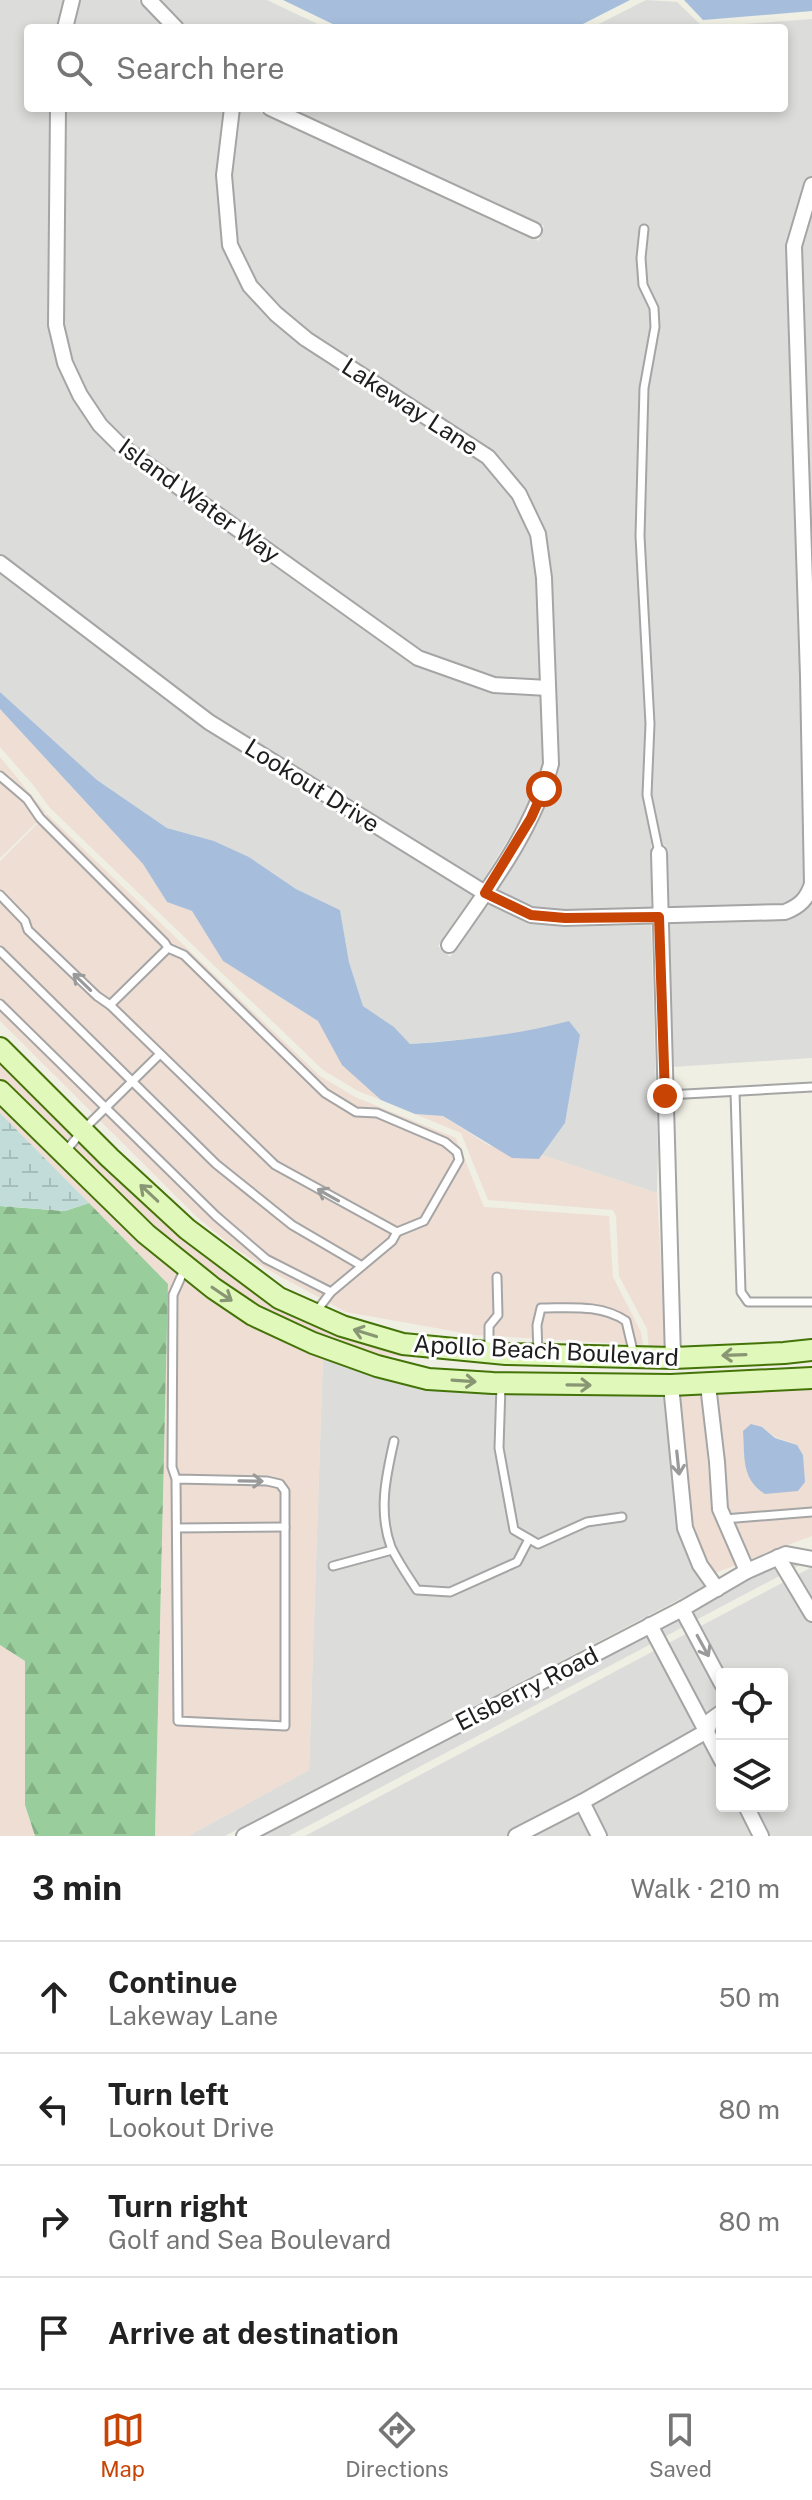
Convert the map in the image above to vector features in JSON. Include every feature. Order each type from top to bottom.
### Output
[{"type":"main road","name":"Apollo Beach Boulevard","points":[[0,1048],[187,1229],[279,1298],[342,1326],[403,1344],[496,1353],[673,1358],[812,1350]]},
{"type":"main road","name":"Apollo Beach Boulevard","points":[[0,1091],[146,1234],[253,1315],[313,1343],[377,1366],[428,1379],[501,1383],[708,1385],[812,1378]]},
{"type":"main road","points":[[496,1353],[501,1383]]},
{"type":"main road","points":[[673,1358],[708,1385]]},
{"type":"street","points":[[66,24],[72,0]]},
{"type":"street","points":[[149,0],[172,24]]},
{"type":"street","name":"Island Water Way","points":[[58,112],[56,325],[65,363],[80,395],[100,425],[120,445],[418,658],[494,685],[548,688]]},
{"type":"street","name":"Lakeway Lane","points":[[232,112],[224,175],[230,245],[250,286],[276,314],[306,339],[488,457],[519,494],[538,534],[544,578],[551,764],[531,818],[449,945]]},
{"type":"street","points":[[279,112],[534,230]]},
{"type":"street","name":"Lookout Drive","points":[[0,563],[209,722],[485,893],[531,915],[565,918],[659,917],[785,912],[804,901],[812,884],[794,246],[812,185]]},
{"type":"street","points":[[659,853],[673,1358]]},
{"type":"street","points":[[671,1385],[685,1528],[700,1565],[717,1589]]},
{"type":"street","points":[[708,1385],[720,1509],[747,1571]]},
{"type":"street","name":"Elsberry Road","points":[[244,1836],[682,1609],[747,1571],[786,1554],[812,1559]]},
{"type":"street","points":[[778,1557],[812,1614]]},
{"type":"street","points":[[682,1609],[716,1673]]},
{"type":"street","points":[[650,1625],[716,1749]]},
{"type":"street","points":[[516,1836],[707,1731],[716,1716]]},
{"type":"street","points":[[582,1802],[599,1836]]},
{"type":"street","points":[[749,1812],[761,1836]]},
{"type":"lane","points":[[644,229],[641,258],[643,285],[654,308],[655,327],[644,388],[640,536],[650,724],[647,795],[659,853]]},
{"type":"lane","points":[[0,776],[27,799],[40,818],[168,948],[184,955],[325,1093],[356,1112],[377,1113],[399,1121],[445,1142],[457,1152],[459,1160],[424,1221],[397,1232],[392,1241],[331,1292],[315,1314]]},
{"type":"lane","points":[[0,895],[25,921],[28,930],[275,1165],[397,1232]]},
{"type":"lane","points":[[110,1005],[168,948]]},
{"type":"lane","points":[[0,951],[216,1164],[292,1225],[362,1266]]},
{"type":"lane","points":[[0,1004],[216,1216],[266,1259],[331,1292]]},
{"type":"lane","points":[[64,1153],[160,1054]]},
{"type":"lane","points":[[665,1096],[812,1087]]},
{"type":"lane","points":[[735,1092],[741,1292],[748,1302],[812,1302]]},
{"type":"lane","points":[[176,1479],[267,1481],[280,1484],[285,1491],[285,1726],[178,1721],[176,1479],[172,1467],[173,1295],[186,1266]]},
{"type":"lane","points":[[496,1353],[489,1326],[498,1315],[497,1277]]},
{"type":"lane","points":[[538,1355],[537,1325],[541,1308],[590,1308],[614,1313],[626,1321],[634,1357]]},
{"type":"lane","points":[[501,1383],[499,1448],[514,1530],[538,1544],[587,1522],[622,1517]]},
{"type":"lane","points":[[394,1441],[384,1484],[385,1528],[392,1550],[417,1590],[450,1592],[517,1562],[529,1539]]},
{"type":"lane","points":[[724,1519],[812,1512]]},
{"type":"lane","points":[[177,1528],[285,1527]]},
{"type":"lane","points":[[333,1566],[392,1550]]},
{"type":"shaded area","points":[[0,0],[64,0],[58,24],[24,24],[24,112],[50,112],[48,324],[58,366],[74,399],[94,429],[116,452],[414,664],[492,693],[541,696],[543,762],[537,786],[482,882],[212,715],[0,554]]},
{"type":"shaded area","points":[[80,0],[138,0],[163,24],[74,24]]},
{"type":"shaded area","points":[[160,0],[267,0],[318,24],[181,24]]},
{"type":"shaded area","points":[[646,0],[677,2],[700,24],[599,24]]},
{"type":"shaded area","points":[[812,19],[812,1058],[672,1067],[666,845],[651,844],[651,909],[565,910],[532,907],[497,890],[538,822],[559,767],[552,578],[545,531],[525,488],[492,451],[310,332],[281,308],[257,282],[238,243],[232,176],[240,112],[260,112],[539,241],[544,226],[298,112],[788,112],[788,24],[744,24]]},
{"type":"shaded area","points":[[65,112],[224,112],[217,173],[223,245],[245,292],[302,346],[483,464],[513,498],[530,536],[537,578],[540,679],[495,677],[421,650],[124,439],[106,420],[87,391],[72,361],[64,325]]},
{"type":"shaded area","points":[[0,573],[205,728],[473,895],[438,946],[450,957],[489,904],[531,923],[566,927],[651,925],[657,1193],[542,1155],[565,1123],[571,1084],[569,1021],[535,1031],[501,1036],[410,1044],[394,1027],[363,1006],[349,962],[340,910],[296,889],[249,857],[214,841],[167,828],[97,780],[0,692]]},
{"type":"shaded area","points":[[0,709],[143,864],[167,902],[192,911],[223,961],[318,1021],[343,1065],[381,1100],[358,1091],[323,1070],[50,808],[0,747]]},
{"type":"shaded area","points":[[0,757],[46,813],[0,858]]},
{"type":"shaded area","points":[[47,814],[320,1076],[355,1097],[456,1138],[484,1207],[609,1216],[613,1277],[641,1332],[643,1345],[475,1335],[346,1312],[265,1268],[197,1217],[0,1021],[0,861]]},
{"type":"shaded area","points":[[0,1059],[275,1304],[494,1363],[367,1354],[315,1336],[256,1307],[217,1281],[151,1228],[0,1080]]},
{"type":"shaded area","points":[[0,1102],[142,1241],[323,1355],[309,1770],[188,1836],[155,1836],[168,1284],[0,1113]]},
{"type":"shaded area","points":[[415,1114],[443,1116],[488,1145],[539,1159],[542,1155],[657,1193],[657,1190],[665,1349],[649,1349],[647,1329],[619,1276],[616,1216],[613,1210],[488,1200],[461,1133]]},
{"type":"shaded area","points":[[323,1355],[376,1374],[663,1393],[677,1528],[693,1568],[705,1586],[225,1836],[188,1836],[309,1770]]},
{"type":"shaded area","points":[[812,1387],[812,1536],[750,1559],[728,1508],[716,1393]],"holes":[[[762,1427],[775,1437],[797,1445],[765,1494]]]},
{"type":"shaded area","points":[[679,1393],[701,1393],[712,1509],[736,1565],[715,1573],[692,1526]]},
{"type":"shaded area","points":[[788,1563],[800,1565],[289,1836],[262,1836],[692,1613],[751,1578]]},
{"type":"shaded area","points":[[812,1567],[812,1836],[305,1836]]},
{"type":"shaded area","points":[[0,1645],[25,1661],[25,1805],[35,1836],[0,1836]]},
{"type":"green space","points":[[0,1113],[89,1203],[65,1211],[0,1206]]},
{"type":"green space","points":[[89,1203],[168,1284],[155,1836],[35,1836],[25,1805],[25,1661],[0,1645],[0,1206],[65,1211]]},
{"type":"water","points":[[283,0],[630,0],[583,24],[333,24]]},
{"type":"water","points":[[684,0],[812,0],[812,11],[703,20]]},
{"type":"water","points":[[0,692],[97,780],[167,828],[214,841],[249,857],[296,889],[340,910],[349,962],[363,1006],[394,1027],[410,1044],[490,1036],[569,1021],[580,1035],[565,1123],[539,1159],[512,1158],[443,1116],[415,1114],[381,1100],[342,1065],[318,1021],[223,961],[192,911],[167,902],[143,864],[0,709]]},
{"type":"water","points":[[751,1424],[762,1427],[775,1438],[797,1445],[803,1455],[805,1482],[798,1491],[765,1494],[752,1481],[746,1467],[743,1431]]},
{"type":"route","points":[[544,789],[531,818],[485,893],[531,915],[565,918],[659,917],[665,1096]]}]
